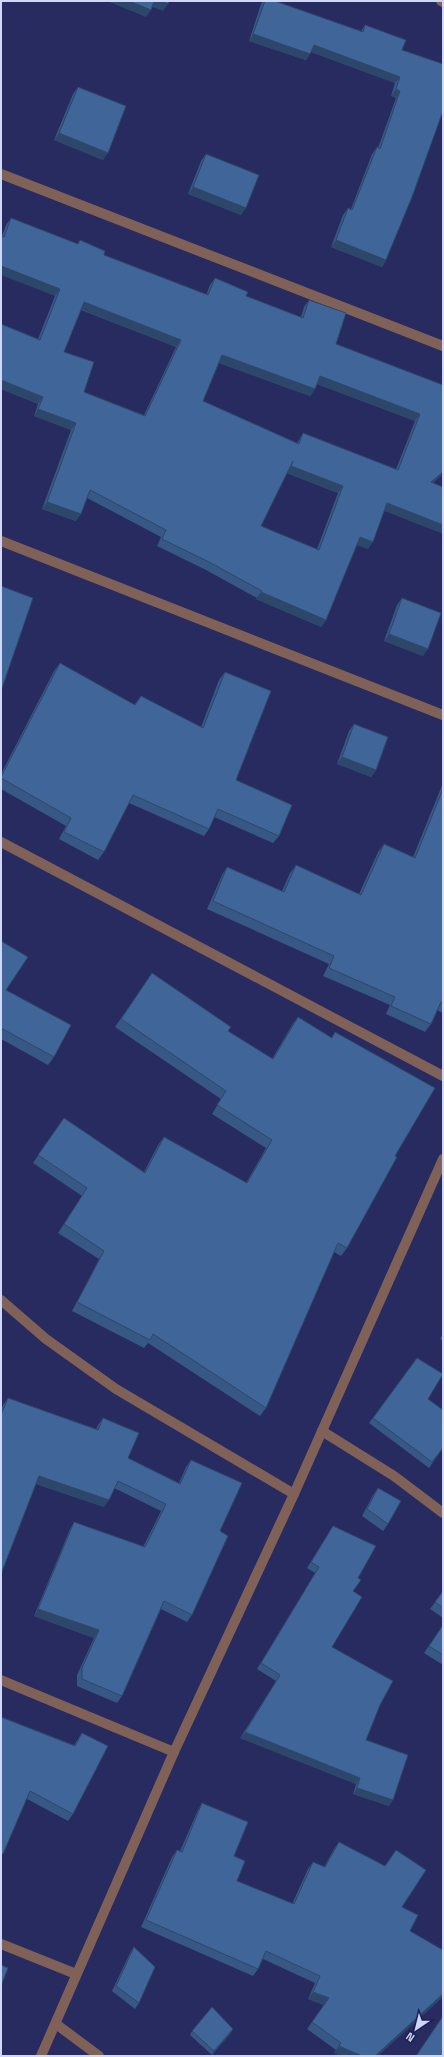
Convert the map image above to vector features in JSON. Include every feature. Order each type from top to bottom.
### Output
[{"type":"street","points":[[1,174],[443,346]]},
{"type":"street","points":[[1,541],[443,715]]},
{"type":"street","points":[[1,842],[443,1076]]},
{"type":"street","points":[[41,2056],[174,1752],[294,1494],[443,1159]]},
{"type":"street","points":[[1,1300],[46,1339],[116,1389],[294,1494]]},
{"type":"street","points":[[322,1431],[394,1476],[443,1513]]},
{"type":"street","points":[[1,1680],[174,1752]]},
{"type":"street","points":[[1,1944],[76,1974]]},
{"type":"street","points":[[56,2024],[100,2056]]},
{"type":"building","points":[[129,1],[154,1],[151,10]]},
{"type":"building","points":[[160,1],[169,1],[168,4]]},
{"type":"building","points":[[265,1],[275,1],[363,32],[365,25],[406,40],[402,50],[443,64],[443,111],[412,197],[386,260],[336,240],[348,208],[352,210],[377,147],[380,149],[400,91],[396,89],[400,77],[314,45],[310,54],[253,34]]},
{"type":"building","points":[[78,87],[126,106],[108,153],[59,133]]},
{"type":"building","points":[[206,154],[259,175],[246,208],[193,187]]},
{"type":"building","points":[[11,218],[78,244],[80,240],[105,251],[104,255],[208,295],[215,278],[248,292],[246,296],[303,318],[309,300],[346,313],[336,344],[443,385],[443,472],[431,482],[443,487],[443,525],[387,503],[373,542],[360,537],[326,620],[261,592],[262,591],[211,563],[162,539],[166,530],[90,490],[81,514],[47,502],[76,423],[38,409],[43,397],[1,380],[1,324],[40,340],[60,289],[1,266],[1,236],[4,237]],"holes":[[[84,302],[181,340],[145,416],[84,392],[94,362],[64,352]],[[222,355],[315,389],[320,376],[420,414],[398,470],[303,433],[299,444],[203,401]],[[293,461],[291,466],[343,486],[319,550],[261,526]]]},
{"type":"building","points":[[1,586],[33,598],[1,691]]},
{"type":"building","points":[[402,598],[441,613],[428,649],[389,634]]},
{"type":"building","points":[[60,663],[135,705],[141,696],[203,728],[225,672],[271,691],[236,780],[292,805],[279,836],[218,809],[209,829],[133,795],[104,852],[64,832],[71,818],[1,778]]},
{"type":"building","points":[[354,724],[388,737],[376,770],[342,757]]},
{"type":"building","points":[[443,789],[443,1003],[441,1002],[431,1024],[391,1006],[395,997],[329,968],[334,956],[213,901],[227,867],[284,892],[296,865],[361,895],[384,844],[415,858]]},
{"type":"building","points":[[1,941],[28,957],[6,990],[71,1025],[54,1057],[1,1028]]},
{"type":"building","points":[[152,973],[231,1027],[228,1031],[273,1059],[298,1017],[332,1038],[335,1032],[435,1088],[395,1156],[397,1157],[347,1248],[338,1243],[266,1408],[153,1334],[150,1340],[77,1302],[104,1251],[64,1224],[87,1188],[38,1155],[64,1118],[145,1173],[164,1137],[247,1183],[272,1140],[217,1105],[226,1091],[121,1019]]},
{"type":"building","points":[[417,1358],[443,1374],[428,1399],[443,1410],[443,1448],[432,1462],[373,1418]]},
{"type":"building","points":[[8,1398],[98,1430],[103,1418],[139,1433],[128,1458],[180,1484],[191,1460],[242,1483],[220,1531],[228,1536],[192,1615],[164,1601],[122,1696],[82,1679],[82,1668],[99,1630],[38,1609],[74,1522],[145,1547],[166,1504],[118,1481],[109,1500],[39,1476],[1,1574],[1,1415]]},
{"type":"building","points":[[378,1488],[401,1501],[388,1524],[367,1509]]},
{"type":"building","points":[[333,1526],[376,1546],[358,1578],[361,1580],[353,1591],[362,1597],[332,1647],[393,1681],[380,1705],[366,1740],[408,1755],[393,1800],[357,1788],[360,1778],[245,1732],[280,1675],[261,1663],[319,1567],[311,1562]]},
{"type":"building","points":[[443,1591],[443,1608],[435,1602]]},
{"type":"building","points":[[443,1625],[443,1655],[429,1646]]},
{"type":"building","points":[[1,1717],[75,1746],[82,1733],[108,1746],[73,1814],[30,1791],[3,1854],[1,1853]]},
{"type":"building","points":[[202,1803],[248,1822],[234,1856],[245,1861],[237,1881],[294,1904],[313,1862],[325,1867],[339,1842],[385,1866],[396,1850],[426,1870],[402,1907],[418,1915],[410,1931],[443,1950],[443,1994],[375,2056],[362,2056],[339,2046],[341,2043],[312,2022],[329,1998],[313,1992],[320,1976],[266,1951],[258,1969],[146,1920],[177,1850],[182,1852]]},
{"type":"building","points":[[134,1947],[155,1967],[139,2003],[116,1986]]},
{"type":"building","points":[[1,1965],[8,1968],[1,1986]]},
{"type":"building","points":[[212,2007],[233,2029],[214,2051],[192,2031]]},
{"type":"building","points":[[443,2016],[443,2056],[416,2056]]}]
